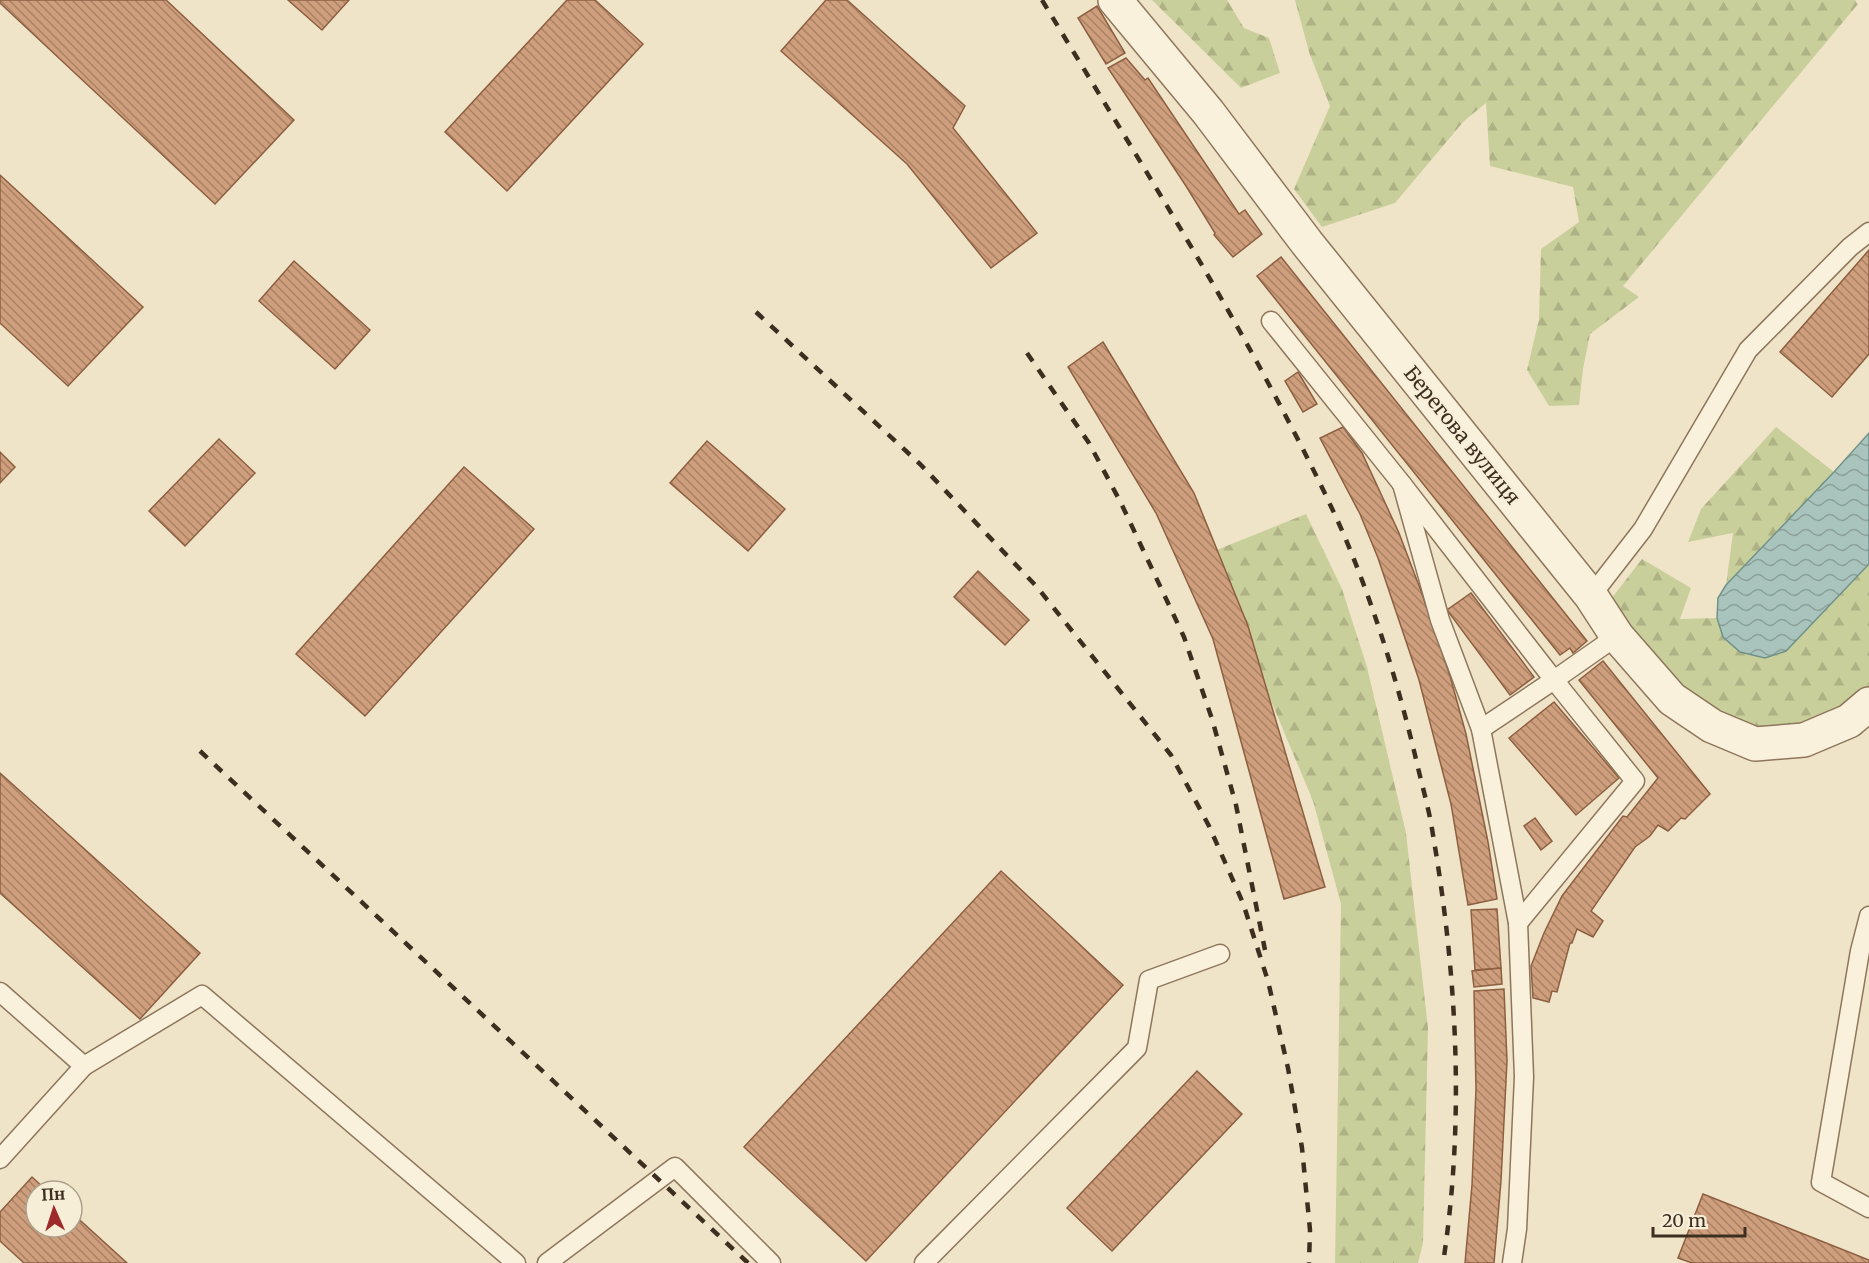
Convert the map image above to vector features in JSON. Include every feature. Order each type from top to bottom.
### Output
[{"type":"street","name":"Берегова вулиця","points":[[1115,0],[1208,112],[1307,243],[1591,596],[1617,636],[1672,699],[1712,726],[1755,744],[1804,741],[1849,721],[1869,704]]},
{"type":"lane","points":[[1591,596],[1643,529],[1748,350],[1850,247],[1869,232]]},
{"type":"lane","points":[[1271,321],[1635,781],[1518,923]]},
{"type":"lane","points":[[1402,484],[1440,620],[1481,729],[1518,923],[1524,1077],[1517,1229],[1512,1263]]},
{"type":"lane","points":[[1481,729],[1617,636]]},
{"type":"lane","points":[[1869,916],[1858,962],[1821,1182],[1869,1208]]},
{"type":"lane","points":[[924,1263],[1137,1048],[1149,980],[1220,954]]},
{"type":"lane","points":[[0,992],[84,1066]]},
{"type":"lane","points":[[0,1159],[84,1066],[202,995],[516,1263]]},
{"type":"lane","points":[[547,1263],[675,1167],[771,1263]]},
{"type":"green space","points":[[1152,0],[1227,0],[1244,28],[1269,38],[1280,73],[1241,88]]},
{"type":"green space","points":[[1295,0],[1855,0],[1858,4],[1623,286],[1639,297],[1590,334],[1579,405],[1549,406],[1527,370],[1539,319],[1541,249],[1579,222],[1573,187],[1490,166],[1486,103],[1464,121],[1395,203],[1322,227],[1294,189],[1330,106],[1309,52]]},
{"type":"green space","points":[[1776,427],[1834,472],[1726,585],[1733,533],[1688,542],[1701,509]]},
{"type":"green space","points":[[1306,514],[1342,589],[1367,667],[1406,833],[1428,1028],[1423,1243],[1418,1263],[1335,1263],[1341,904],[1313,801],[1209,553]]},
{"type":"green space","points":[[1642,559],[1691,588],[1680,619],[1717,618],[1723,637],[1740,651],[1765,658],[1786,651],[1869,564],[1869,704],[1755,744],[1672,699],[1611,599]]},
{"type":"water","points":[[1869,433],[1869,564],[1786,651],[1765,658],[1740,652],[1723,637],[1717,618],[1718,598],[1726,585]]},
{"type":"building","points":[[0,0],[166,0],[294,120],[215,204],[0,3]]},
{"type":"building","points":[[288,0],[349,0],[322,30]]},
{"type":"building","points":[[567,0],[595,0],[643,44],[507,191],[445,132]]},
{"type":"building","points":[[826,0],[847,0],[965,106],[953,128],[1037,233],[991,268],[907,164],[781,51]]},
{"type":"building","points":[[1097,6],[1125,53],[1106,64],[1078,18]]},
{"type":"building","points":[[1126,58],[1145,80],[1148,78],[1239,214],[1245,210],[1262,234],[1233,257],[1214,235],[1215,233],[1186,186],[1108,68]]},
{"type":"building","points":[[0,175],[143,307],[68,386],[0,323]]},
{"type":"building","points":[[1869,250],[1869,354],[1832,397],[1780,352]]},
{"type":"building","points":[[1281,257],[1587,641],[1573,653],[1570,648],[1560,655],[1257,276]]},
{"type":"building","points":[[294,261],[370,330],[335,369],[259,301]]},
{"type":"building","points":[[1103,342],[1194,493],[1248,626],[1325,887],[1284,899],[1213,639],[1156,513],[1068,367]]},
{"type":"building","points":[[1298,372],[1317,404],[1303,412],[1285,381]]},
{"type":"building","points":[[1343,427],[1362,453],[1399,533],[1450,676],[1466,734],[1497,899],[1468,905],[1451,804],[1419,680],[1378,558],[1360,514],[1320,438]]},
{"type":"building","points":[[219,439],[255,473],[185,546],[149,511]]},
{"type":"building","points":[[707,441],[785,509],[748,551],[670,483]]},
{"type":"building","points":[[0,452],[15,467],[0,483]]},
{"type":"building","points":[[464,467],[534,529],[365,716],[296,654]]},
{"type":"building","points":[[978,571],[1029,620],[1005,645],[954,597]]},
{"type":"building","points":[[1471,593],[1534,677],[1510,695],[1447,610]]},
{"type":"building","points":[[1603,661],[1710,794],[1685,819],[1681,818],[1668,831],[1658,825],[1650,836],[1635,847],[1591,911],[1603,921],[1593,937],[1577,929],[1570,943],[1557,992],[1552,991],[1549,1002],[1533,998],[1531,966],[1562,896],[1623,816],[1627,817],[1658,778],[1579,680]]},
{"type":"building","points":[[1554,702],[1619,778],[1576,815],[1509,738]]},
{"type":"building","points":[[0,773],[200,953],[140,1019],[0,893]]},
{"type":"building","points":[[1535,818],[1552,841],[1541,850],[1524,826]]},
{"type":"building","points":[[1001,871],[1123,985],[866,1261],[744,1147]]},
{"type":"building","points":[[1497,909],[1501,968],[1475,970],[1471,910]]},
{"type":"building","points":[[1501,968],[1502,984],[1474,987],[1472,971]]},
{"type":"building","points":[[1504,989],[1507,1061],[1494,1263],[1465,1263],[1472,1185],[1476,1089],[1474,991]]},
{"type":"building","points":[[1197,1071],[1242,1114],[1112,1251],[1067,1208]]},
{"type":"building","points":[[24,1186],[24,1239],[84,1239],[84,1224],[127,1263],[24,1263],[0,1241],[0,1212]]},
{"type":"building","points":[[1703,1194],[1869,1260],[1869,1263],[1692,1263],[1678,1258]]},
{"type":"railway","points":[[1042,0],[1206,272],[1280,406],[1344,535],[1393,671],[1429,815],[1441,888],[1453,995],[1456,1103],[1450,1210],[1443,1263]]},
{"type":"railway","points":[[756,312],[920,464],[1037,587],[1171,755],[1209,826],[1243,903],[1268,981],[1288,1068],[1302,1148],[1310,1230],[1309,1263]]},
{"type":"railway","points":[[1027,353],[1089,443],[1121,503],[1184,637],[1212,719],[1236,805],[1265,950]]},
{"type":"railway","points":[[200,751],[748,1263]]}]
